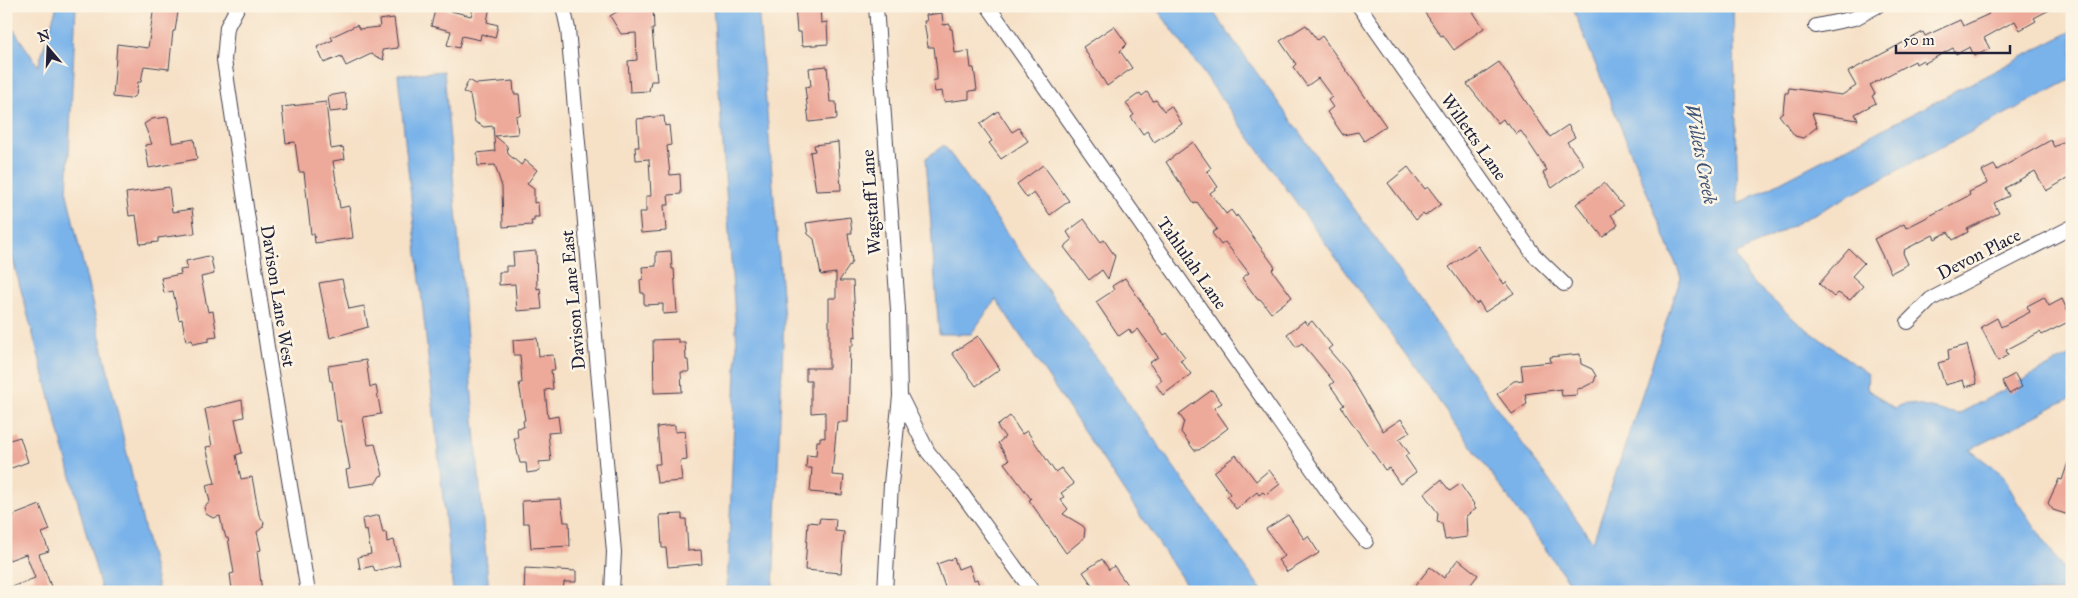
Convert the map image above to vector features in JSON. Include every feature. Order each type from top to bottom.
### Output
[{"type":"street","name":"Davison Lane West","points":[[238,6],[227,27],[224,60],[270,367],[308,592]]},
{"type":"street","name":"Davison Lane East","points":[[563,6],[568,29],[614,552],[612,592]]},
{"type":"street","name":"Wagstaff Lane","points":[[876,6],[898,309],[900,396],[891,484],[885,592]]},
{"type":"street","name":"Tahlulah Lane","points":[[988,6],[1337,504],[1366,541]]},
{"type":"street","name":"Willetts Lane","points":[[1360,6],[1534,255],[1564,284]]},
{"type":"street","points":[[1816,26],[1855,18],[1877,6]]},
{"type":"street","name":"Devon Place","points":[[1908,322],[1930,299],[2072,227]]},
{"type":"street","name":"Wagstaff Lane","points":[[900,396],[928,452],[960,491],[1033,592]]},
{"type":"water","points":[[57,6],[76,6],[67,194],[159,592],[102,592],[6,234],[6,18],[38,66]]},
{"type":"water","points":[[713,6],[758,6],[784,318],[773,592],[727,592],[737,345]]},
{"type":"water","name":"Willets Creek","points":[[1155,6],[1209,6],[1593,542],[1681,277],[1572,6],[1733,6],[1738,204],[2072,31],[2072,79],[1736,255],[1747,277],[1797,322],[1868,374],[1867,389],[1894,408],[1907,403],[1958,414],[2072,354],[2072,397],[1970,450],[2002,474],[2018,503],[2072,581],[2072,592],[1570,592],[1574,589]]},
{"type":"water","points":[[444,71],[489,592],[453,592],[398,75]]},
{"type":"water","points":[[944,145],[1263,592],[1191,592],[996,299],[971,334],[939,334],[926,158]]},
{"type":"building","points":[[154,6],[179,6],[175,31],[173,31],[169,69],[144,66],[141,82],[138,82],[136,95],[130,99],[113,97],[117,44],[148,48]]},
{"type":"building","points":[[436,6],[449,6],[447,10],[471,16],[474,6],[490,6],[487,22],[498,25],[495,38],[481,34],[480,40],[462,36],[459,48],[447,45],[451,31],[431,26]]},
{"type":"building","points":[[626,6],[653,6],[654,29],[652,29],[657,81],[651,81],[649,91],[630,92],[628,61],[637,60],[636,33],[621,34],[610,16]]},
{"type":"building","points":[[795,6],[820,6],[821,23],[827,22],[828,44],[802,46],[801,32],[797,32]]},
{"type":"building","points":[[1435,6],[1469,6],[1484,28],[1454,50],[1443,35],[1441,36],[1425,13]]},
{"type":"building","points":[[1984,6],[2057,6],[2034,18],[2036,21],[2020,30],[2015,21],[1984,38],[1990,49],[1974,56],[1970,47],[1956,54],[1953,48],[1925,63],[1923,60],[1916,64],[1915,61],[1870,85],[1875,94],[1872,96],[1876,103],[1855,114],[1858,120],[1812,113],[1817,127],[1803,138],[1795,136],[1779,115],[1783,112],[1785,93],[1788,93],[1789,88],[1842,95],[1856,86],[1848,72],[1923,32],[1925,36],[1960,20],[1963,26],[1989,14]]},
{"type":"building","points":[[942,13],[943,25],[950,24],[950,29],[952,29],[955,53],[969,51],[977,90],[969,91],[969,99],[944,102],[942,91],[935,92],[933,80],[937,80],[937,72],[934,47],[928,47],[924,21],[927,21],[926,15]]},
{"type":"building","points":[[394,18],[398,48],[382,50],[384,60],[371,54],[346,66],[341,56],[324,63],[317,47],[333,40],[331,37],[357,25],[359,29],[380,27],[379,20]]},
{"type":"building","points":[[1306,25],[1317,40],[1322,36],[1386,126],[1364,141],[1358,132],[1343,135],[1327,112],[1333,107],[1328,100],[1332,97],[1318,78],[1307,86],[1293,67],[1296,64],[1280,41]]},
{"type":"building","points":[[1114,26],[1127,44],[1120,51],[1132,68],[1107,86],[1083,47]]},
{"type":"building","points":[[1499,62],[1550,137],[1568,125],[1575,137],[1567,142],[1584,165],[1552,188],[1543,173],[1547,170],[1521,131],[1516,134],[1503,119],[1498,123],[1467,84]]},
{"type":"building","points":[[827,66],[830,102],[836,102],[837,119],[809,122],[805,87],[811,86],[809,68]]},
{"type":"building","points":[[469,80],[476,84],[513,81],[514,94],[519,94],[521,115],[516,116],[518,134],[495,136],[507,146],[508,154],[521,165],[525,160],[537,170],[527,184],[534,189],[534,203],[538,202],[539,217],[534,217],[534,221],[531,221],[532,225],[503,227],[502,187],[495,165],[478,166],[477,153],[495,151],[493,126],[484,127],[475,122],[470,95],[463,92]]},
{"type":"building","points":[[1147,92],[1153,101],[1156,100],[1164,111],[1171,106],[1182,124],[1154,142],[1147,131],[1143,134],[1131,117],[1134,115],[1126,103],[1140,93],[1142,96]]},
{"type":"building","points":[[345,93],[348,110],[330,112],[328,96]]},
{"type":"building","points":[[326,102],[331,149],[343,147],[345,159],[333,161],[340,208],[349,206],[353,238],[315,243],[314,234],[311,234],[304,172],[299,172],[295,142],[286,143],[282,107]]},
{"type":"building","points":[[998,111],[1012,132],[1019,128],[1028,141],[1001,159],[989,143],[992,141],[980,124]]},
{"type":"building","points":[[664,116],[665,126],[669,125],[671,145],[667,146],[670,175],[680,174],[681,194],[668,195],[669,205],[664,205],[666,231],[641,233],[639,212],[646,212],[646,196],[651,196],[649,159],[636,160],[635,147],[639,147],[637,119]]},
{"type":"building","points":[[168,117],[172,143],[194,139],[197,159],[149,168],[145,145],[152,144],[144,124],[152,119]]},
{"type":"building","points":[[2072,137],[2072,176],[2046,191],[2035,171],[2005,188],[2009,196],[1994,203],[1999,213],[1967,229],[1968,232],[1953,240],[1948,232],[1935,239],[1933,235],[1904,250],[1905,252],[1903,253],[1908,264],[1891,273],[1874,239],[1904,224],[1906,228],[1970,195],[1969,192],[1988,183],[1982,171],[1994,165],[1997,170],[2051,140],[2054,147]]},
{"type":"building","points":[[838,142],[841,190],[816,191],[810,152],[815,151],[814,145]]},
{"type":"building","points":[[1193,142],[1211,168],[1207,171],[1218,187],[1210,193],[1226,214],[1231,210],[1236,217],[1237,215],[1275,267],[1272,270],[1292,297],[1271,313],[1260,299],[1258,300],[1242,278],[1249,273],[1225,242],[1221,245],[1212,233],[1217,229],[1197,202],[1194,204],[1166,162]]},
{"type":"building","points":[[1043,165],[1069,201],[1050,215],[1034,193],[1027,198],[1017,184]]},
{"type":"building","points":[[1408,167],[1425,189],[1428,187],[1441,204],[1416,220],[1388,183]]},
{"type":"building","points":[[1604,183],[1623,206],[1611,215],[1618,225],[1603,237],[1576,204]]},
{"type":"building","points":[[169,187],[172,212],[192,209],[195,233],[158,238],[158,242],[140,244],[136,215],[129,216],[126,193]]},
{"type":"building","points":[[850,217],[852,233],[848,233],[852,262],[839,281],[853,281],[856,337],[853,336],[853,346],[850,346],[848,422],[837,422],[832,475],[844,476],[842,495],[810,492],[812,468],[806,468],[807,455],[816,456],[817,441],[820,441],[820,437],[825,438],[825,412],[811,413],[811,381],[806,381],[806,368],[829,368],[829,298],[836,298],[836,273],[821,275],[814,239],[808,234],[806,223]]},
{"type":"building","points":[[1084,219],[1101,242],[1104,240],[1115,256],[1108,279],[1102,270],[1089,280],[1064,247],[1072,240],[1067,232]]},
{"type":"building","points":[[1478,246],[1504,284],[1506,282],[1514,293],[1485,312],[1479,302],[1476,304],[1449,267]]},
{"type":"building","points":[[1849,249],[1864,263],[1852,276],[1863,286],[1850,300],[1838,293],[1834,297],[1819,284]]},
{"type":"building","points":[[536,251],[537,289],[540,288],[542,309],[517,311],[515,284],[499,285],[499,272],[506,272],[506,266],[514,266],[513,253]]},
{"type":"building","points":[[671,251],[677,313],[663,314],[663,304],[644,305],[644,293],[641,293],[640,280],[643,279],[642,267],[656,266],[656,252]]},
{"type":"building","points":[[208,256],[211,258],[214,274],[201,277],[208,312],[213,311],[217,337],[209,338],[209,341],[193,344],[192,340],[186,341],[182,319],[179,320],[173,291],[164,293],[161,278],[181,274],[180,270],[187,269],[186,261]]},
{"type":"building","points":[[1125,278],[1164,335],[1167,333],[1185,357],[1180,360],[1191,374],[1163,395],[1156,385],[1162,380],[1149,363],[1158,357],[1138,329],[1132,334],[1129,329],[1119,336],[1096,302],[1114,290],[1112,286]]},
{"type":"building","points":[[342,279],[349,309],[364,306],[368,327],[330,338],[319,283]]},
{"type":"building","points":[[2044,297],[2049,306],[2062,299],[2072,320],[2042,335],[2040,332],[2006,350],[2008,355],[1998,361],[1981,327],[1997,318],[2001,327],[2030,312],[2027,306]]},
{"type":"building","points":[[1304,321],[1307,325],[1312,321],[1332,346],[1328,349],[1347,371],[1383,431],[1401,419],[1410,432],[1399,439],[1409,453],[1405,456],[1416,472],[1400,484],[1389,468],[1385,470],[1341,407],[1344,405],[1330,385],[1334,382],[1302,343],[1296,347],[1287,334]]},
{"type":"building","points":[[978,336],[1000,369],[976,386],[952,353]]},
{"type":"building","points":[[537,338],[539,356],[553,355],[555,370],[551,370],[553,389],[545,390],[548,418],[558,416],[560,432],[548,433],[551,461],[539,462],[540,471],[527,473],[526,463],[520,463],[514,438],[518,438],[517,428],[524,427],[523,421],[525,420],[519,383],[522,383],[520,355],[514,355],[513,340]]},
{"type":"building","points":[[678,339],[678,342],[685,342],[689,372],[681,372],[682,392],[654,393],[653,340]]},
{"type":"building","points":[[1967,345],[1977,384],[1965,387],[1963,380],[1945,385],[1938,363],[1949,360],[1948,350]]},
{"type":"building","points":[[1580,354],[1581,364],[1592,369],[1596,376],[1594,382],[1577,389],[1577,395],[1562,396],[1561,389],[1525,394],[1527,404],[1512,414],[1497,394],[1514,381],[1523,380],[1521,365],[1551,362],[1550,357]]},
{"type":"building","points":[[366,360],[370,387],[376,386],[381,414],[363,417],[368,445],[375,444],[383,475],[380,476],[376,483],[349,487],[346,470],[350,469],[341,421],[337,421],[332,381],[330,381],[328,366]]},
{"type":"building","points":[[2015,374],[2022,387],[2009,394],[2002,381]]},
{"type":"building","points":[[1212,390],[1222,403],[1214,408],[1228,428],[1199,450],[1194,450],[1181,432],[1184,421],[1179,414]]},
{"type":"building","points":[[242,400],[244,417],[235,419],[242,453],[236,455],[241,479],[252,477],[259,515],[264,522],[263,527],[257,532],[261,550],[257,551],[262,592],[241,592],[240,588],[232,589],[230,574],[234,573],[228,538],[226,538],[223,531],[220,516],[213,518],[206,514],[204,507],[210,502],[206,485],[215,483],[206,447],[212,446],[205,409]]},
{"type":"building","points":[[1010,416],[1022,434],[1027,431],[1055,472],[1061,468],[1074,484],[1061,493],[1064,497],[1060,499],[1068,509],[1063,514],[1085,529],[1084,538],[1066,553],[1029,500],[1031,499],[1004,463],[1009,460],[998,443],[1005,437],[997,426]]},
{"type":"building","points":[[675,425],[675,432],[685,431],[687,460],[680,461],[682,481],[657,483],[655,464],[660,464],[657,427]]},
{"type":"building","points":[[20,437],[28,462],[6,470],[6,441]]},
{"type":"building","points":[[1236,455],[1256,481],[1269,470],[1280,484],[1266,495],[1263,492],[1259,495],[1257,492],[1236,509],[1227,497],[1230,494],[1214,472]]},
{"type":"building","points":[[2070,457],[2072,458],[2072,516],[2053,510],[2048,503],[2059,479],[2062,480]]},
{"type":"building","points":[[1441,480],[1450,491],[1460,484],[1474,504],[1476,509],[1466,516],[1467,537],[1445,540],[1442,523],[1437,522],[1438,513],[1424,494]]},
{"type":"building","points":[[561,499],[564,522],[569,522],[570,546],[531,548],[529,523],[523,523],[522,501]]},
{"type":"building","points":[[40,505],[50,530],[42,533],[49,551],[39,554],[53,592],[6,592],[6,589],[35,578],[26,554],[9,560],[6,552],[6,533],[12,531],[9,517]]},
{"type":"building","points":[[682,514],[682,519],[686,519],[688,551],[701,550],[702,564],[668,567],[666,548],[662,548],[660,515]]},
{"type":"building","points":[[379,515],[383,533],[386,532],[387,542],[394,540],[400,565],[375,571],[373,566],[360,569],[358,557],[371,554],[367,530],[364,531],[362,519]]},
{"type":"building","points":[[1288,515],[1304,539],[1308,536],[1319,553],[1287,572],[1278,560],[1285,556],[1266,529]]},
{"type":"building","points":[[820,518],[836,519],[835,531],[844,532],[841,573],[805,570],[808,522],[819,523]]},
{"type":"building","points":[[954,558],[958,569],[969,565],[974,580],[977,579],[981,592],[944,592],[945,587],[937,564]]},
{"type":"building","points":[[1102,559],[1109,570],[1114,566],[1132,592],[1097,592],[1083,572]]},
{"type":"building","points":[[1458,559],[1478,575],[1465,592],[1422,592],[1415,586],[1430,567],[1444,578]]},
{"type":"building","points":[[525,568],[576,571],[576,582],[564,582],[563,592],[524,592]]}]
